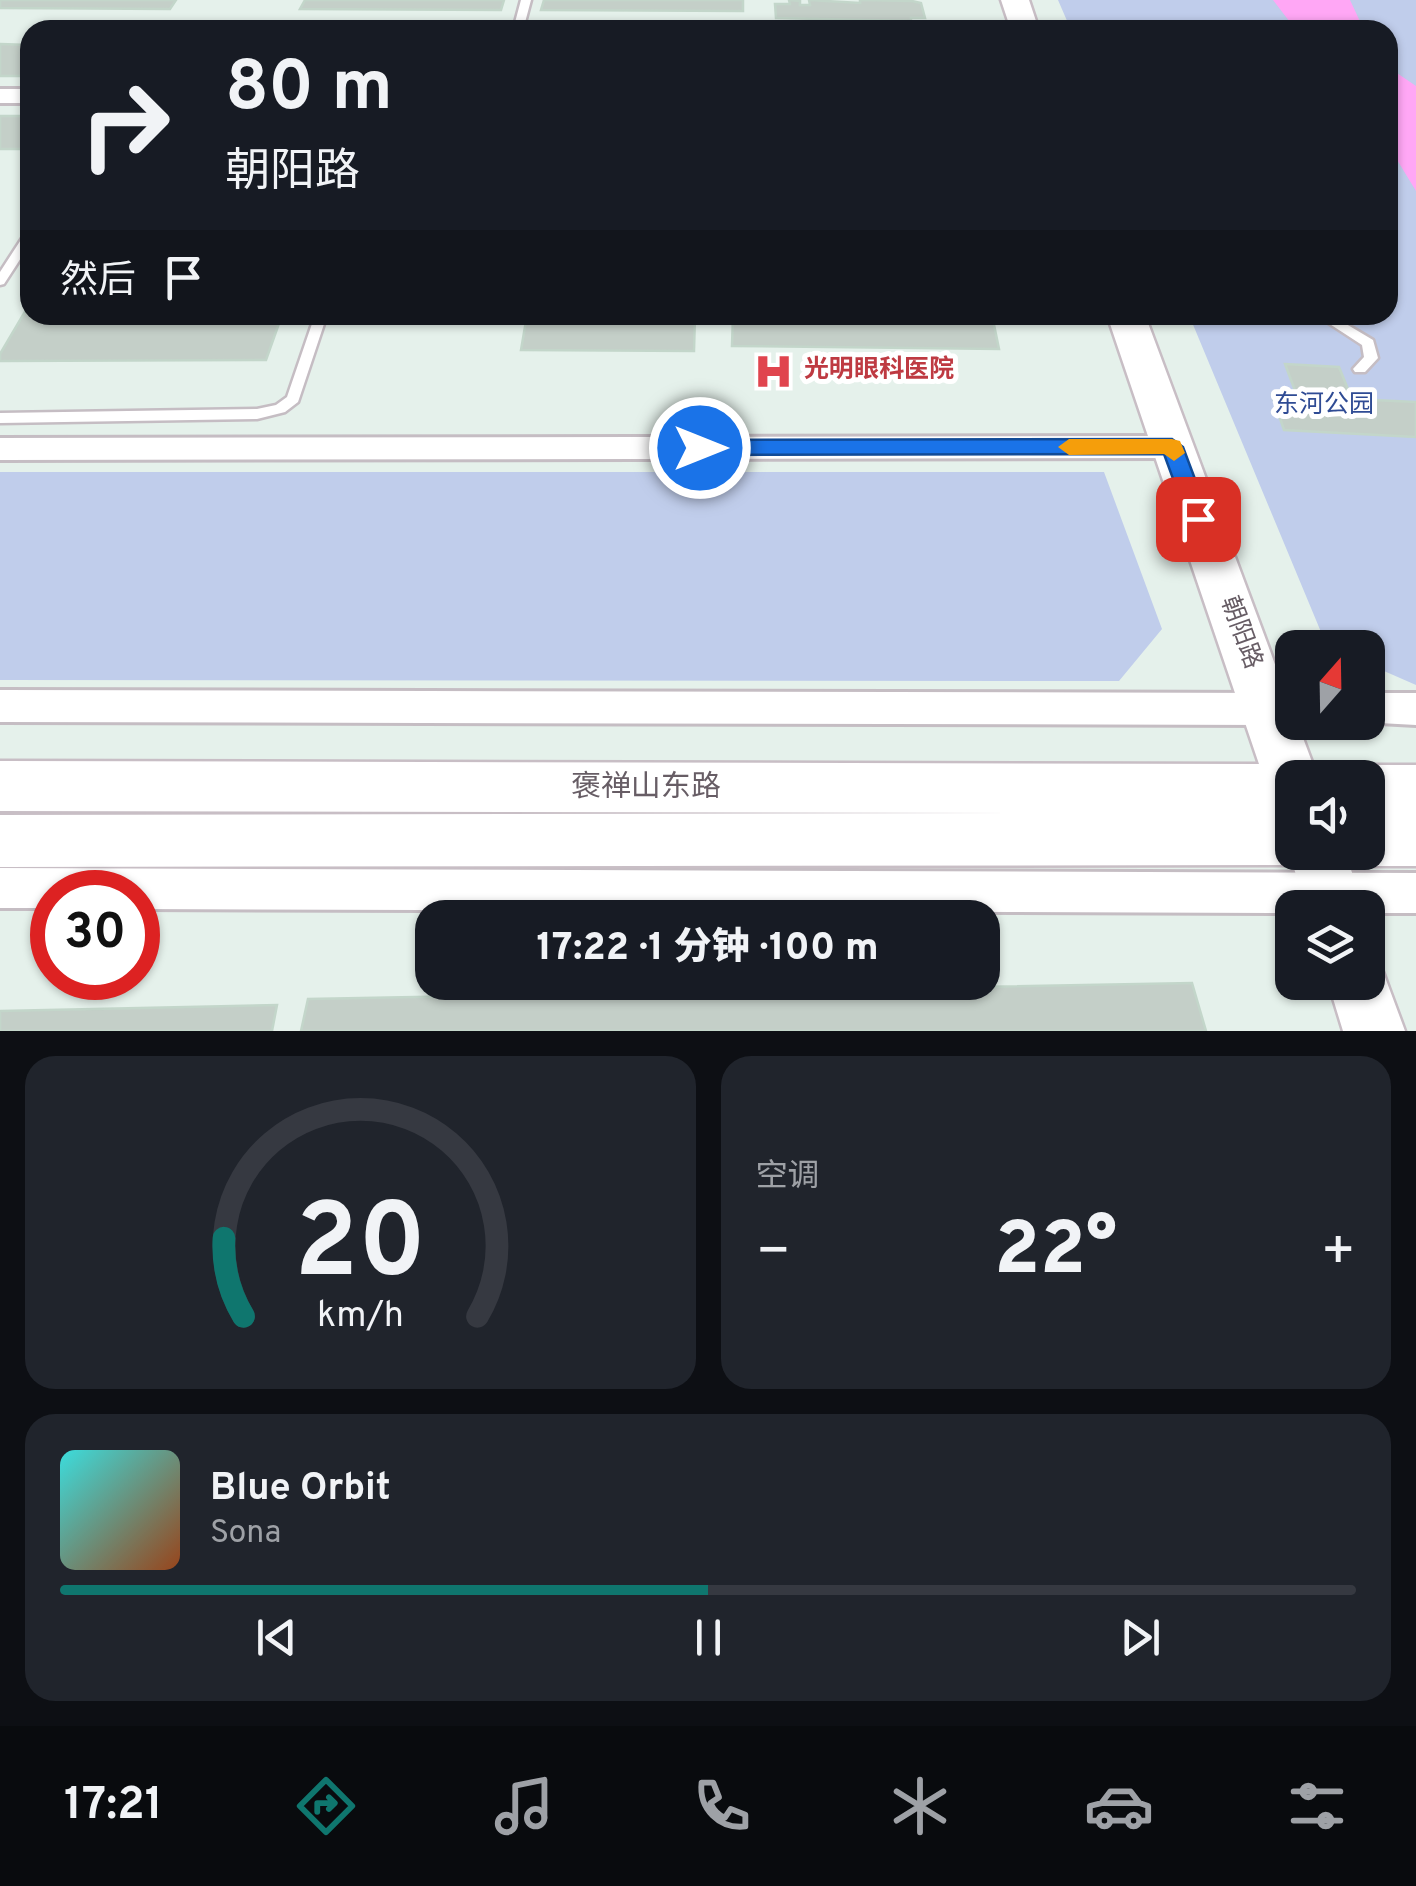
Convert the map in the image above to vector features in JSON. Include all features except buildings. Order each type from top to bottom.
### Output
[{"type":"main road","name":"朝阳路","points":[[1129,325],[1172,447],[1275,697]]},
{"type":"main road","name":"褒禅山东路","points":[[0,786],[1275,790]]},
{"type":"main road","points":[[1385,790],[1416,790]]},
{"type":"main road","name":"褒禅山东路","points":[[0,841],[1275,840]]},
{"type":"main road","points":[[1385,840],[1416,840]]},
{"type":"main road","points":[[1364,1000],[1374,1031]]},
{"type":"street","points":[[0,448],[1172,447]]},
{"type":"street","points":[[0,706],[1275,709]]},
{"type":"street","points":[[1385,709],[1416,709]]},
{"type":"street","points":[[0,888],[1327,884],[1416,893]]},
{"type":"lane","points":[[0,281],[20,250]]},
{"type":"lane","points":[[0,418],[258,414],[280,409],[293,399],[318,325]]},
{"type":"lane","points":[[1339,325],[1368,342],[1372,358],[1360,369]]},
{"type":"lane","points":[[70,448],[85,417]]},
{"type":"green space","name":"东河公园","points":[[1058,0],[1416,0],[1416,685],[1385,671],[1385,630],[1320,630],[1193,325],[1398,325],[1398,20],[1067,20]]},
{"type":"green space","points":[[0,472],[1104,472],[1162,629],[1119,681],[0,680]]},
{"type":"shaded area","points":[[1273,0],[1350,0],[1359,20],[1288,20]]},
{"type":"shaded area","points":[[1398,74],[1416,86],[1416,191],[1398,161]]},
{"type":"slow traffic","points":[[1069,447],[1172,447],[1174,453]]},
{"type":"place","name":"光明眼科医院","points":[[774,371]]},
{"type":"route","points":[[700,448],[1172,447],[1198,519]]}]
